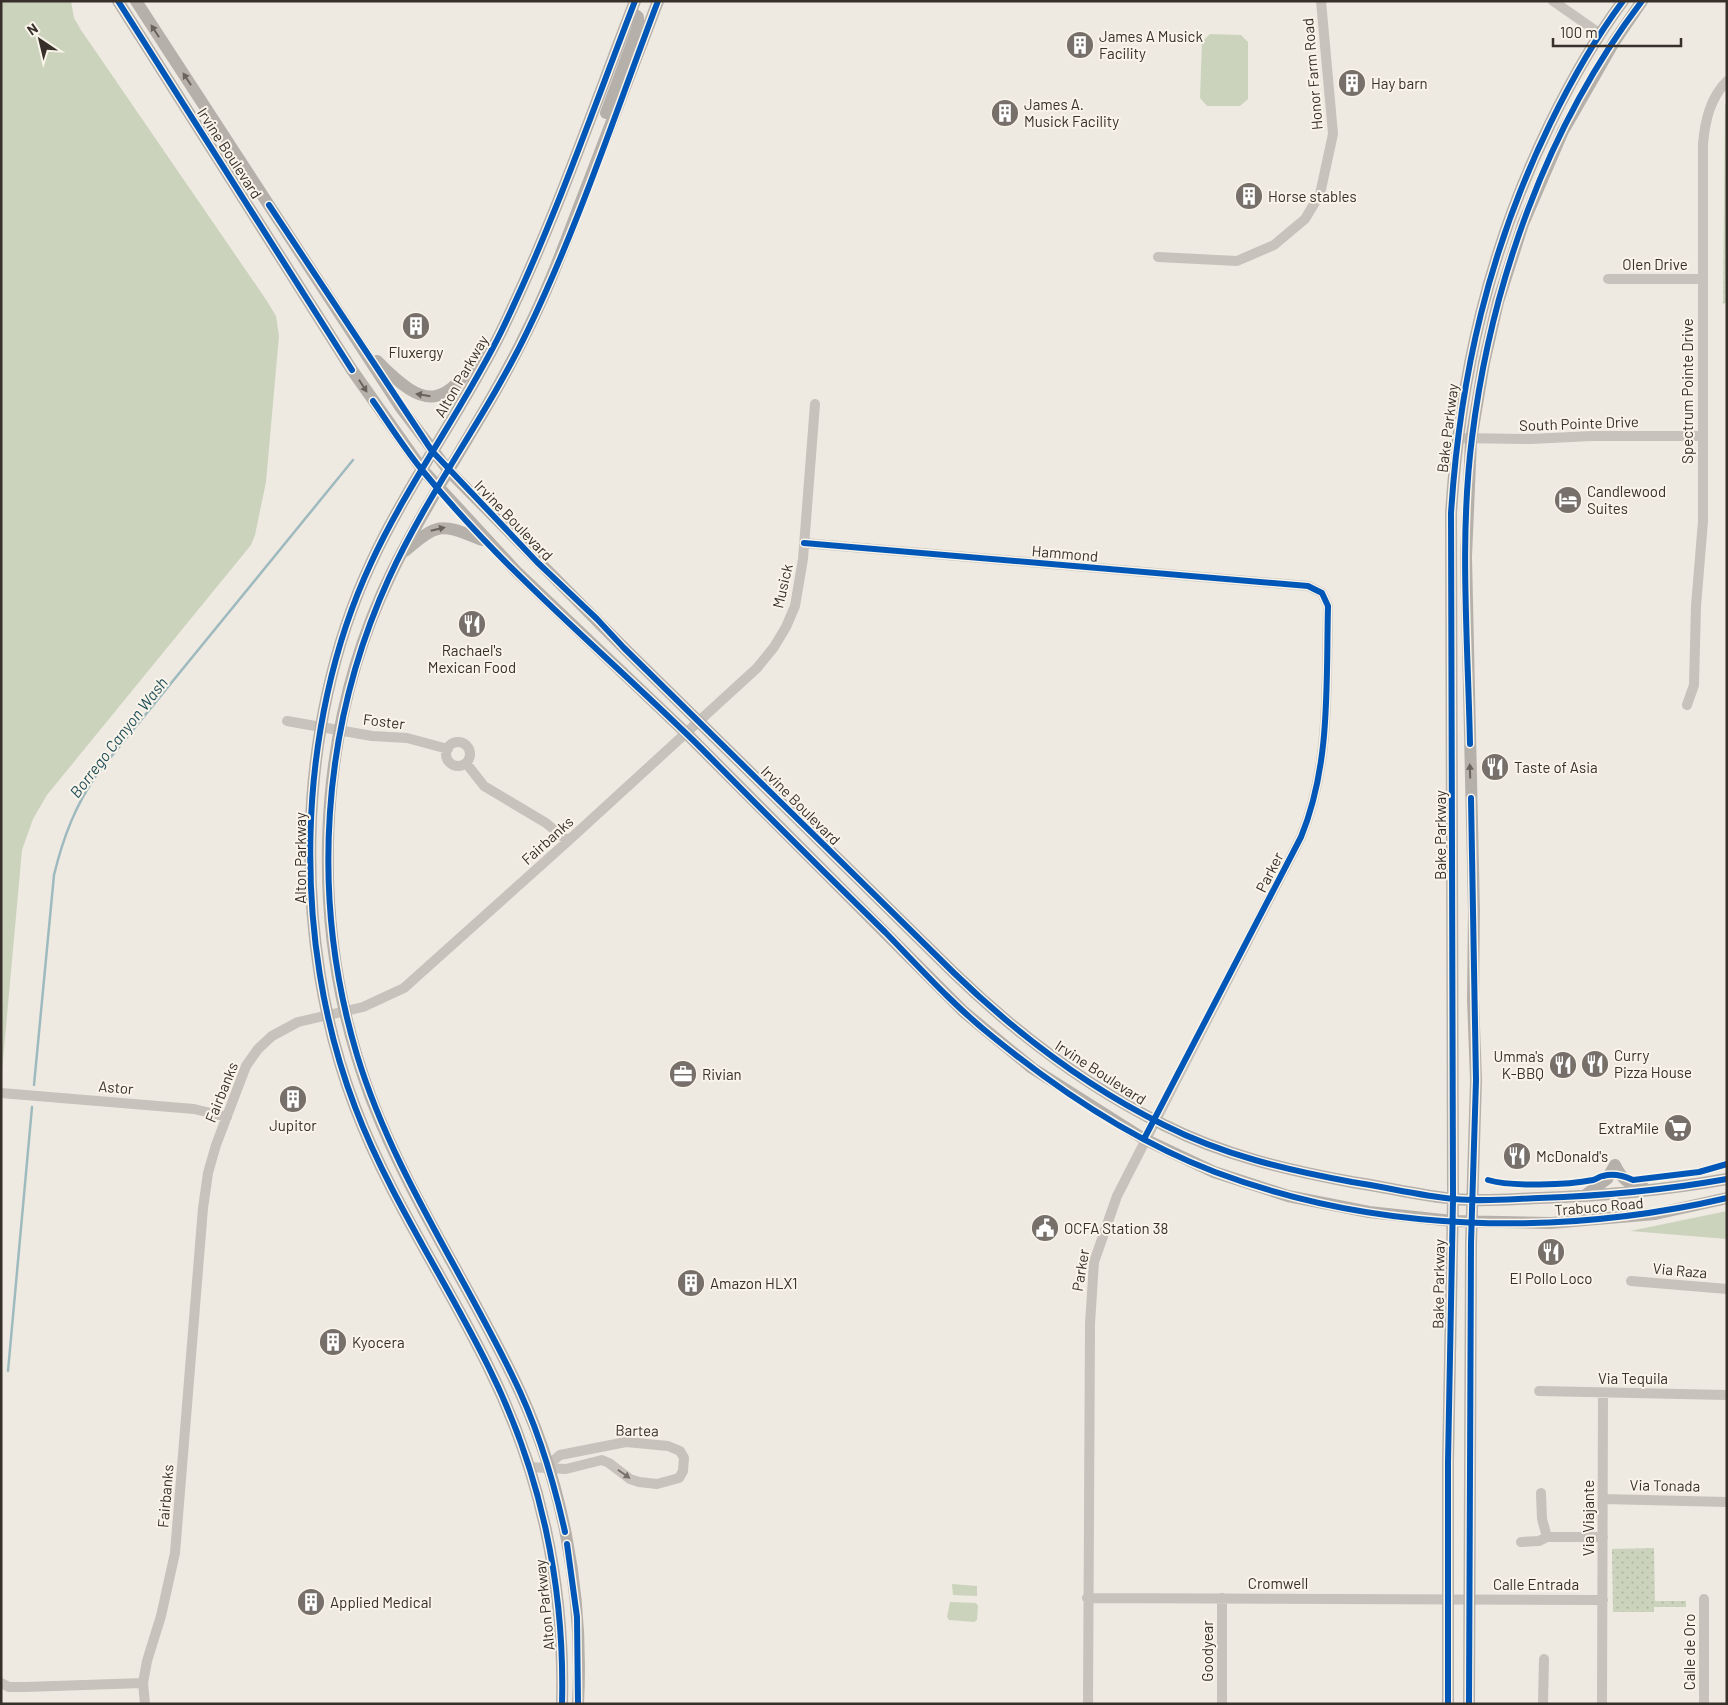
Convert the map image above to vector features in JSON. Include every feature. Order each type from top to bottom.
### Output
[{"type":"main road","name":"Irvine Boulevard","points":[[118,1],[363,386],[422,469],[487,542],[686,733],[971,1018],[1032,1068],[1144,1139],[1214,1172],[1288,1196],[1369,1212],[1472,1222]]},
{"type":"main road","name":"Irvine Boulevard","points":[[136,1],[432,452],[550,575],[978,997],[1056,1060],[1154,1120],[1228,1153],[1288,1169],[1453,1199],[1473,1200]]},
{"type":"main road","name":"Alton Parkway","points":[[578,1704],[579,1651],[573,1578],[566,1532],[554,1485],[533,1423],[514,1377],[386,1136],[364,1076],[346,1011],[333,938],[328,857],[331,794],[340,730],[366,636],[399,556],[499,385],[526,335],[556,267],[658,1]]},
{"type":"main road","name":"Bake Parkway","points":[[1448,1704],[1453,1199],[1451,514],[1457,438],[1472,347],[1485,291],[1506,227],[1529,168],[1562,100],[1600,33],[1623,1]]},
{"type":"main road","name":"Bake Parkway","points":[[1469,1704],[1472,1222],[1476,1095],[1466,557],[1471,440],[1484,362],[1496,310],[1523,224],[1563,131],[1614,42],[1642,1]]},
{"type":"main road","name":"Alton Parkway","points":[[562,1704],[562,1658],[555,1577],[542,1513],[529,1467],[513,1422],[488,1365],[373,1150],[347,1082],[328,1014],[315,944],[310,863],[314,785],[323,727],[339,650],[359,592],[391,523],[490,354],[514,304],[554,210],[633,7]]},
{"type":"main road","points":[[608,131],[603,121],[638,28],[638,17],[633,7]]},
{"type":"main road","points":[[354,335],[406,389],[415,394],[438,396],[448,392],[462,379],[514,304]]},
{"type":"main road","points":[[399,556],[428,531],[442,527],[452,528],[487,542]]},
{"type":"main road","points":[[1583,1196],[1607,1179],[1616,1165],[1620,1175],[1628,1184],[1651,1190]]},
{"type":"main road","name":"Trabuco Road","points":[[1473,1200],[1583,1196],[1651,1190],[1727,1178]]},
{"type":"main road","name":"Trabuco Road","points":[[1472,1222],[1551,1223],[1605,1220],[1655,1214],[1727,1198]]},
{"type":"street","name":"Honor Farm Road","points":[[1158,257],[1237,261],[1274,245],[1306,219],[1320,194],[1333,134],[1321,1]]},
{"type":"street","points":[[1553,1],[1600,33]]},
{"type":"street","name":"Spectrum Pointe Drive","points":[[1687,705],[1694,685],[1696,606],[1703,521],[1701,436],[1705,124],[1712,103],[1727,82]]},
{"type":"street","name":"Olen Drive","points":[[1608,279],[1702,279]]},
{"type":"street","name":"Musick","points":[[686,733],[757,668],[786,627],[795,606],[804,543],[814,404]]},
{"type":"street","name":"South Pointe Drive","points":[[1457,438],[1471,440],[1701,436]]},
{"type":"street","name":"Hammond","points":[[804,543],[1308,586],[1322,593]]},
{"type":"street","name":"Parker","points":[[1088,1704],[1087,1598],[1091,1283],[1094,1262],[1106,1224],[1144,1139],[1301,837],[1312,811],[1324,741],[1328,606],[1322,593]]},
{"type":"street","name":"Foster","points":[[287,721],[372,736],[408,738],[448,749]]},
{"type":"street","name":"Fairbanks","points":[[145,1704],[143,1683],[175,1553],[203,1208],[208,1173],[246,1066],[258,1049],[285,1029],[310,1018],[346,1011],[384,999],[404,988],[686,733]]},
{"type":"street","points":[[454,743],[464,744],[470,750],[466,763],[458,766],[449,762],[447,758],[448,749],[454,743]]},
{"type":"street","points":[[466,763],[484,786],[546,823],[568,841]]},
{"type":"street","name":"Astor","points":[[1,1092],[194,1109],[227,1117]]},
{"type":"street","name":"Via Raza","points":[[1631,1281],[1727,1289]]},
{"type":"street","name":"Via Tequila","points":[[1539,1391],[1727,1395]]},
{"type":"street","name":"Via Viajante","points":[[1602,1393],[1602,1704]]},
{"type":"street","name":"Bartea","points":[[529,1467],[547,1466],[566,1469],[602,1460],[610,1463],[630,1479],[657,1484],[672,1482],[678,1478],[683,1471],[684,1458],[680,1451],[668,1446],[626,1442],[560,1456],[547,1466]]},
{"type":"street","points":[[1541,1493],[1542,1519],[1547,1537]]},
{"type":"street","name":"Via Tonada","points":[[1603,1499],[1727,1502]]},
{"type":"street","points":[[1521,1542],[1539,1541],[1547,1537],[1603,1537]]},
{"type":"street","name":"Cromwell","points":[[1087,1598],[1470,1599]]},
{"type":"street","name":"Goodyear","points":[[1222,1598],[1222,1704]]},
{"type":"street","name":"Calle Entrada","points":[[1470,1599],[1603,1600]]},
{"type":"street","name":"Calle de Oro","points":[[1704,1599],[1704,1704]]},
{"type":"street","points":[[1543,1704],[1544,1659]]},
{"type":"street","points":[[1,1683],[9,1686],[25,1687],[143,1683]]},
{"type":"green space","points":[[1,1],[71,1],[74,18],[81,30],[267,301],[276,316],[279,336],[266,482],[255,535],[251,545],[47,795],[33,819],[22,850],[2,1071]]},
{"type":"green space","points":[[1210,34],[1241,35],[1248,42],[1248,99],[1240,106],[1207,106],[1200,98],[1202,42]]},
{"type":"green space","points":[[1727,103],[1727,302],[1723,304],[1725,105]]},
{"type":"green space","points":[[1727,1211],[1727,1239],[1630,1231]]},
{"type":"green space","points":[[1654,1548],[1655,1601],[1686,1601],[1686,1607],[1654,1607],[1654,1612],[1613,1612],[1612,1549]]},
{"type":"green space","points":[[952,1584],[977,1586],[977,1596],[953,1595]]},
{"type":"green space","points":[[950,1602],[976,1603],[978,1606],[977,1620],[974,1622],[949,1620],[947,1617]]},
{"type":"waterway","name":"Borrego Canyon Wash","points":[[34,1085],[54,875],[61,848],[82,798],[97,774],[353,460]]},
{"type":"waterway","name":"Borrego Canyon Wash","points":[[8,1371],[32,1107]]},
{"type":"cycle path","points":[[118,1],[352,370]]},
{"type":"cycle path","points":[[562,1704],[562,1660],[554,1574],[536,1489],[523,1448],[489,1368],[401,1207],[355,1107],[334,1042],[320,974],[312,904],[310,834],[316,763],[327,693],[346,626],[371,563],[401,504],[486,361],[520,292],[571,168],[635,1]]},
{"type":"cycle path","points":[[565,1532],[543,1452],[521,1394],[492,1335],[408,1179],[372,1097],[357,1055],[342,996],[333,935],[329,874],[330,814],[337,753],[349,693],[366,635],[404,546],[494,394],[546,292],[580,210],[658,1]]},
{"type":"cycle path","points":[[1448,1704],[1448,1462],[1453,1199],[1451,513],[1455,462],[1470,362],[1494,266],[1510,218],[1529,171],[1566,92],[1593,46],[1623,1]]},
{"type":"cycle path","points":[[1470,744],[1465,591],[1468,476],[1481,380],[1493,322],[1528,208],[1551,153],[1578,100],[1608,49],[1642,1]]},
{"type":"cycle path","points":[[269,205],[432,451],[537,562],[597,619],[624,648],[954,973],[1002,1017],[1080,1076],[1107,1094],[1164,1125],[1186,1136],[1232,1153],[1304,1172],[1429,1196],[1466,1200],[1586,1196],[1633,1192],[1727,1179]]},
{"type":"cycle path","points":[[373,401],[422,470],[488,544],[522,579],[701,748],[951,1000],[1018,1057],[1071,1095],[1127,1130],[1185,1160],[1277,1192],[1340,1207],[1404,1217],[1469,1222],[1534,1223],[1599,1219],[1663,1211],[1727,1198]]},
{"type":"cycle path","points":[[804,543],[1308,586],[1322,593],[1328,606],[1325,723],[1318,781],[1311,809],[1301,837],[1144,1139]]},
{"type":"cycle path","points":[[1469,1704],[1471,1243],[1476,1080],[1471,798]]},
{"type":"cycle path","points":[[1488,1180],[1511,1184],[1555,1184],[1582,1182],[1611,1175],[1633,1180],[1699,1172],[1727,1164]]},
{"type":"cycle path","points":[[567,1544],[577,1617],[578,1704]]},
{"type":"place","name":"James A Musick Facility","points":[[1080,45]]},
{"type":"place","name":"Hay barn","points":[[1352,83]]},
{"type":"place","name":"James A. Musick Facility","points":[[1005,113]]},
{"type":"place","name":"Horse stables","points":[[1249,196]]},
{"type":"place","name":"Fluxergy","points":[[416,326]]},
{"type":"place","name":"Candlewood Suites","points":[[1568,500]]},
{"type":"place","name":"Rachael's Mexican Food","points":[[472,624]]},
{"type":"place","name":"Taste of Asia","points":[[1495,767]]},
{"type":"place","name":"Curry Pizza House","points":[[1595,1064]]},
{"type":"place","name":"Umma's K-BBQ","points":[[1563,1065]]},
{"type":"place","name":"Rivian","points":[[683,1074]]},
{"type":"place","name":"Jupitor","points":[[293,1099]]},
{"type":"place","name":"ExtraMile","points":[[1678,1128]]},
{"type":"place","name":"McDonald's","points":[[1517,1156]]},
{"type":"place","name":"OCFA Station 38","points":[[1045,1228]]},
{"type":"place","name":"El Pollo Loco","points":[[1551,1252]]},
{"type":"place","name":"Amazon HLX1","points":[[691,1283]]},
{"type":"place","name":"Kyocera","points":[[333,1342]]},
{"type":"place","name":"Applied Medical","points":[[311,1602]]}]
